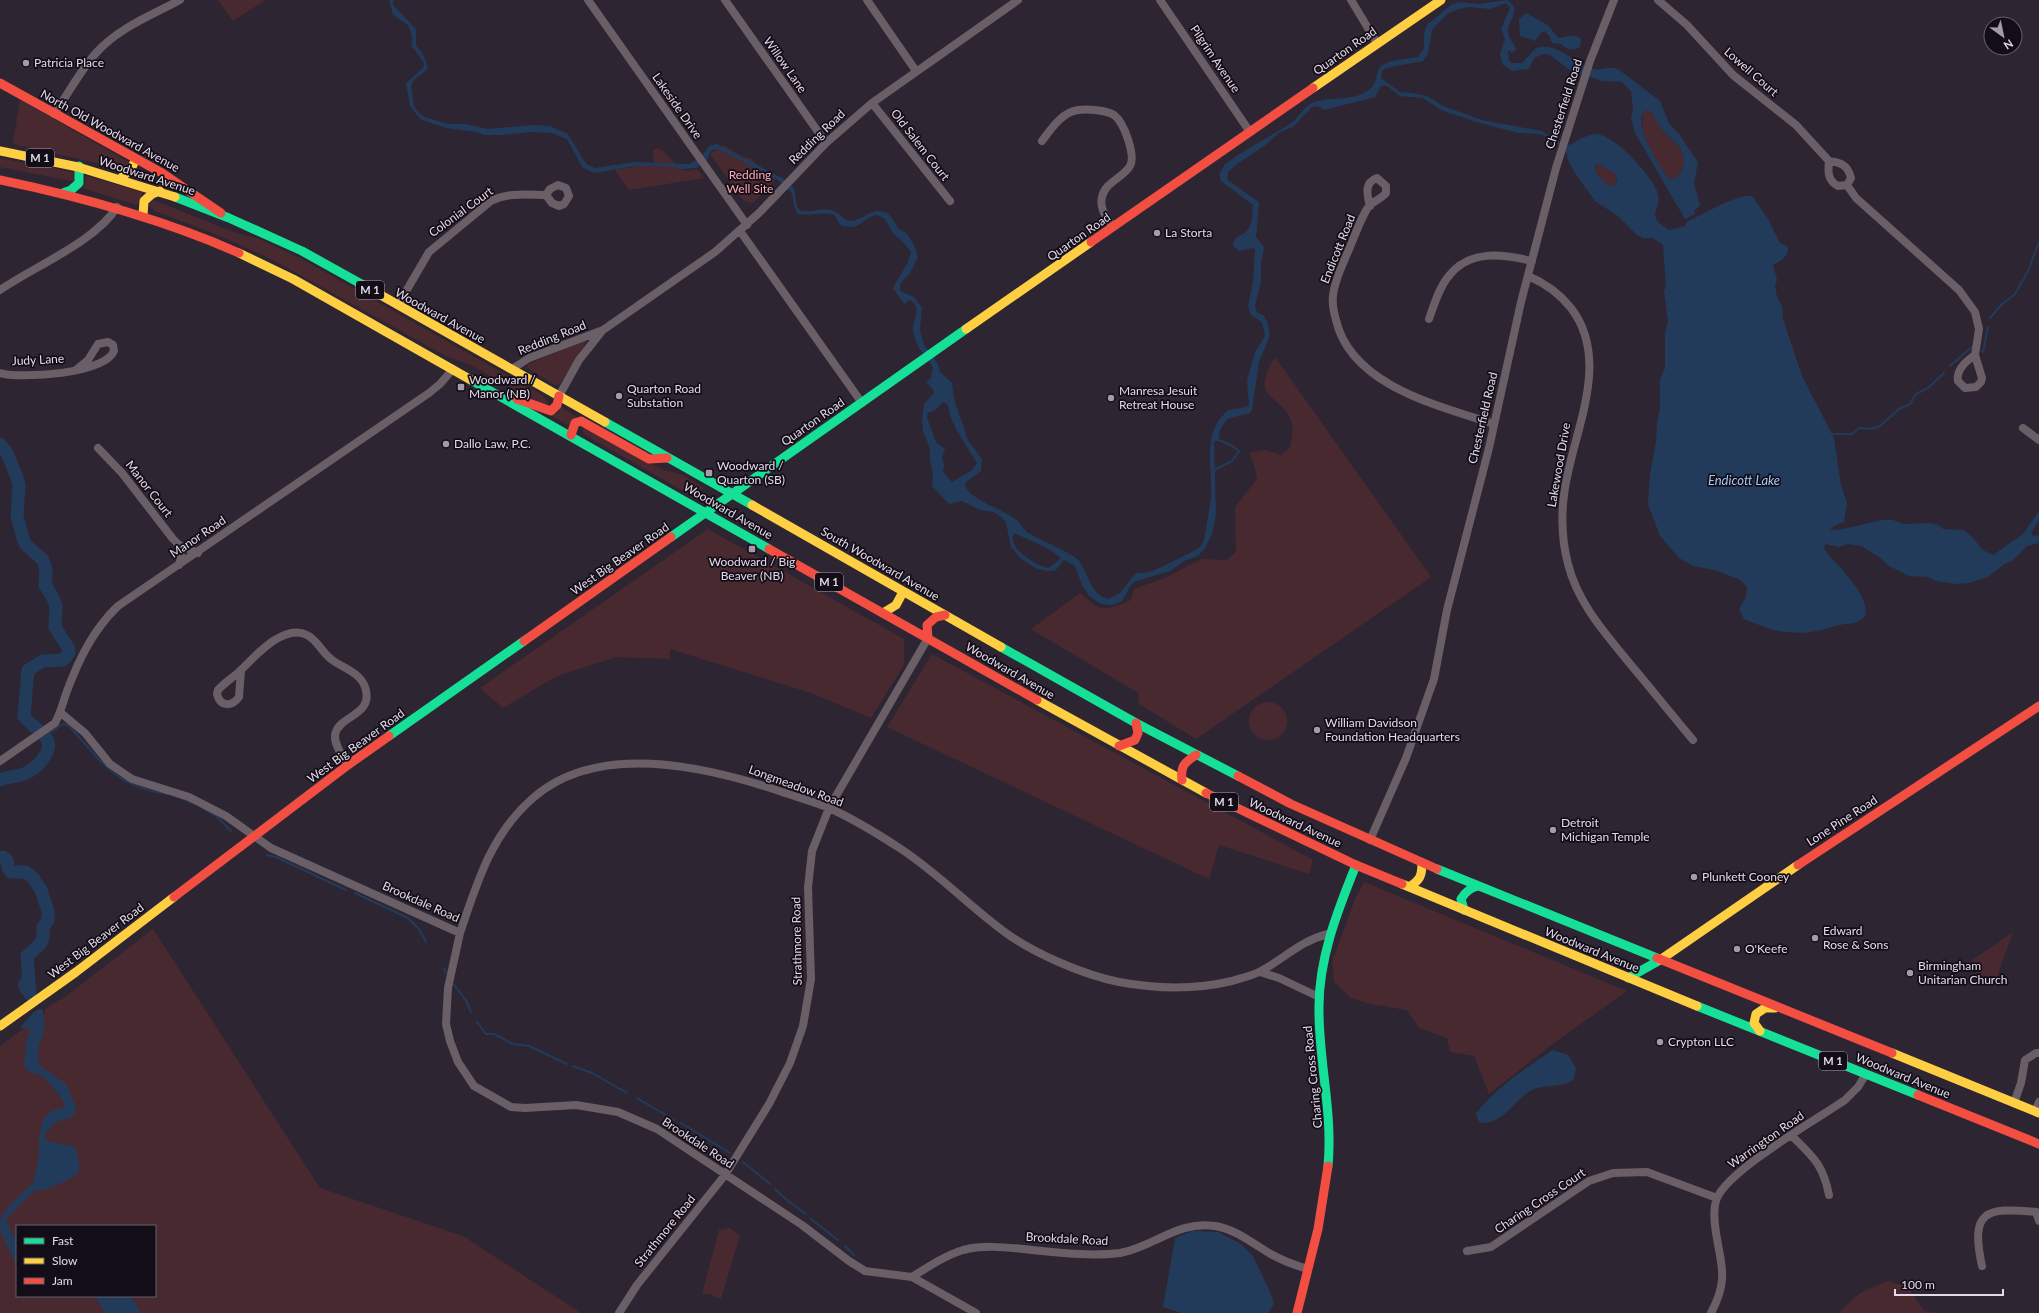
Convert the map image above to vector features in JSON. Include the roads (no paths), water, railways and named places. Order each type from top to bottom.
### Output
[{"type":"main road","name":"Quarton Road","points":[[732,494],[1377,43],[1441,0]]},
{"type":"main road","name":"North Old Woodward Avenue","points":[[0,83],[173,179],[226,217]]},
{"type":"main road","name":"Woodward Avenue","points":[[0,151],[79,166],[122,178],[226,217],[302,251],[804,534]]},
{"type":"main road","points":[[122,178],[131,169],[136,159]]},
{"type":"main road","points":[[63,193],[71,190],[79,183],[79,166]]},
{"type":"main road","name":"M 1","points":[[0,180],[63,193],[117,207],[200,235],[250,257],[309,287],[496,393]]},
{"type":"main road","points":[[143,215],[144,201],[152,194],[160,191]]},
{"type":"main road","points":[[496,393],[528,402],[546,411],[555,409],[559,396]]},
{"type":"main road","name":"Woodward Avenue","points":[[496,393],[1119,746],[1266,824],[1408,887],[1628,978],[2039,1144]]},
{"type":"main road","points":[[571,435],[575,424],[581,421],[649,459],[667,458]]},
{"type":"main road","name":"West Big Beaver Road","points":[[0,1026],[70,976],[348,765],[732,494]]},
{"type":"main road","name":"South Woodward Avenue","points":[[804,534],[945,615]]},
{"type":"main road","points":[[883,613],[894,609],[901,600],[903,592]]},
{"type":"main road","points":[[928,638],[927,625],[936,617],[945,615]]},
{"type":"main road","name":"Woodward Avenue","points":[[945,615],[1136,723],[1284,801],[1422,863],[2037,1112]]},
{"type":"main road","name":"Lone Pine Road","points":[[1628,978],[1638,974],[1660,960],[1750,896],[2039,706]]},
{"type":"main road","points":[[1119,746],[1134,740],[1138,732],[1136,723]]},
{"type":"main road","points":[[1182,780],[1180,770],[1182,765],[1196,755]]},
{"type":"main road","points":[[1408,887],[1419,881],[1422,874],[1422,863]]},
{"type":"main road","name":"Charing Cross Road","points":[[1297,1313],[1323,1200],[1330,1143],[1329,1104],[1320,1036],[1320,979],[1328,934],[1356,865]]},
{"type":"main road","points":[[1464,910],[1461,899],[1462,896],[1472,888],[1478,886]]},
{"type":"main road","points":[[1760,1031],[1754,1023],[1756,1014],[1769,1007],[1778,1008]]},
{"type":"street","points":[[54,114],[90,61],[105,44],[131,26],[180,0]]},
{"type":"street","name":"Lakeside Drive","points":[[588,0],[747,225]]},
{"type":"street","name":"Willow Lane","points":[[725,0],[826,143]]},
{"type":"street","points":[[866,0],[916,71]]},
{"type":"street","name":"Pilgrim Avenue","points":[[1160,0],[1250,132]]},
{"type":"street","points":[[1351,0],[1377,43]]},
{"type":"street","name":"Chesterfield Road","points":[[1370,840],[1404,764],[1431,689],[1448,610],[1494,424],[1528,276],[1563,145],[1590,61],[1614,0]]},
{"type":"street","name":"Lowell Court","points":[[1658,0],[1687,25],[1733,75],[1796,124],[1829,161],[1841,163],[1848,168],[1850,178],[1847,185]]},
{"type":"street","name":"Redding Road","points":[[512,369],[529,358],[603,330],[693,267],[747,225],[826,143],[872,103],[1014,1]]},
{"type":"street","name":"Old Salem Court","points":[[872,103],[950,201]]},
{"type":"street","points":[[1042,141],[1063,116],[1074,111],[1110,114],[1118,118],[1133,156],[1129,168],[1108,186],[1102,196],[1101,208],[1113,227]]},
{"type":"street","points":[[1829,161],[1828,174],[1830,180],[1838,186],[1847,185],[1856,198],[1952,284],[1971,304],[1979,323],[1975,355]]},
{"type":"street","name":"Colonial Court","points":[[398,305],[429,252],[491,201],[511,194],[546,195]]},
{"type":"street","name":"Endicott Road","points":[[1370,206],[1340,272],[1333,297],[1336,323],[1345,344],[1352,354],[1372,373],[1402,391],[1494,424]]},
{"type":"street","points":[[0,290],[29,271],[59,255],[84,238],[106,222],[117,207]]},
{"type":"street","points":[[740,231],[862,403]]},
{"type":"street","points":[[1429,318],[1447,277],[1468,259],[1476,256],[1498,255],[1532,262]]},
{"type":"street","name":"Lakewood Drive","points":[[1528,276],[1551,288],[1568,305],[1581,325],[1588,347],[1588,385],[1567,477],[1563,506],[1563,538],[1570,572],[1583,601],[1597,623],[1693,740]]},
{"type":"street","name":"Redding Road","points":[[559,396],[579,360],[603,330]]},
{"type":"street","name":"Manor Road","points":[[0,761],[47,730],[61,713],[67,690],[81,658],[102,622],[125,600],[198,553],[429,393],[440,384],[453,368]]},
{"type":"street","name":"Judy Lane","points":[[0,373],[22,375],[61,372],[77,369]]},
{"type":"street","points":[[2023,428],[2039,440]]},
{"type":"street","name":"Manor Court","points":[[98,448],[122,473],[179,545],[198,553]]},
{"type":"street","points":[[179,545],[179,565]]},
{"type":"street","points":[[241,670],[256,654],[274,640],[284,635],[300,633],[307,635],[330,658],[360,678],[366,689],[366,702],[357,713],[337,729],[335,735],[338,746],[348,765]]},
{"type":"street","name":"Strathmore Road","points":[[619,1313],[638,1285],[725,1175],[777,1090],[790,1063],[799,1040],[806,1012],[811,979],[808,901],[810,861],[816,838],[829,808],[928,638]]},
{"type":"street","name":"Brookdale Road","points":[[61,713],[76,725],[107,760],[123,775],[144,784],[189,797],[226,816],[271,848],[460,933],[448,988],[446,1024],[450,1041],[458,1062],[474,1086],[510,1107],[525,1108],[576,1105],[618,1112],[657,1129],[802,1225],[864,1271],[912,1277],[972,1312]]},
{"type":"street","name":"Longmeadow Road","points":[[460,933],[486,860],[508,825],[534,797],[558,782],[577,774],[625,765],[665,765],[742,778],[829,808],[868,829],[909,854],[1014,938],[1084,972],[1119,982],[1188,988],[1214,985],[1260,972],[1280,957],[1315,937],[1328,934]]},
{"type":"street","points":[[1260,972],[1279,978],[1319,997]]},
{"type":"street","points":[[2014,1103],[2021,1083],[2025,1060],[2036,1053],[2039,1053]]},
{"type":"street","name":"Warrington Road","points":[[1711,1313],[1721,1292],[1723,1279],[1714,1224],[1717,1198],[1728,1182],[1736,1174],[1852,1094],[1866,1074]]},
{"type":"street","points":[[2037,1112],[2039,1102]]},
{"type":"street","points":[[1792,1136],[1818,1162],[1826,1180],[1829,1195]]},
{"type":"street","name":"Charing Cross Court","points":[[1467,1251],[1491,1247],[1579,1188],[1597,1178],[1613,1173],[1635,1171],[1647,1172],[1717,1198]]},
{"type":"street","points":[[1982,1266],[1977,1233],[1981,1221],[1986,1215],[1992,1212],[2005,1210],[2038,1208],[2039,1221]]},
{"type":"street","name":"Brookdale Road","points":[[912,1277],[942,1259],[974,1248],[1001,1247],[1085,1254],[1112,1254],[1133,1249],[1172,1232],[1201,1224],[1216,1226],[1232,1231],[1270,1254],[1308,1269]]},
{"type":"water","name":"Endicott Lake","points":[[389,0],[393,0],[393,5],[416,29],[416,45],[424,56],[428,69],[414,80],[411,86],[414,106],[420,114],[427,118],[449,124],[465,124],[488,129],[532,125],[550,126],[568,134],[586,164],[595,168],[635,162],[689,164],[705,152],[709,146],[717,144],[782,178],[794,188],[797,207],[801,211],[827,209],[834,211],[849,221],[859,219],[878,211],[888,214],[898,228],[906,233],[910,238],[918,257],[910,273],[900,284],[900,291],[914,297],[922,308],[920,330],[924,345],[938,364],[940,372],[952,383],[954,399],[968,440],[982,459],[981,471],[965,483],[966,488],[978,499],[1010,515],[1028,533],[1075,557],[1082,565],[1097,593],[1102,597],[1109,599],[1120,593],[1135,574],[1153,571],[1196,550],[1203,543],[1211,498],[1210,454],[1213,432],[1217,423],[1226,412],[1249,405],[1247,380],[1255,352],[1265,336],[1262,322],[1251,315],[1248,306],[1253,282],[1255,249],[1253,248],[1239,251],[1232,245],[1237,237],[1249,228],[1252,220],[1253,205],[1221,181],[1219,174],[1225,164],[1290,124],[1312,103],[1327,99],[1358,96],[1365,93],[1373,86],[1381,66],[1391,61],[1418,57],[1424,48],[1424,33],[1427,25],[1451,5],[1459,2],[1478,4],[1507,0],[1512,3],[1514,7],[1514,15],[1508,31],[1516,49],[1512,53],[1509,50],[1508,51],[1509,60],[1511,63],[1522,63],[1536,48],[1551,47],[1593,69],[1618,69],[1660,101],[1669,123],[1679,134],[1698,162],[1694,183],[1700,205],[1694,211],[1695,214],[1685,219],[1635,133],[1631,118],[1633,108],[1631,91],[1622,82],[1602,81],[1570,70],[1550,55],[1544,54],[1534,58],[1529,69],[1512,71],[1503,65],[1500,54],[1505,39],[1501,29],[1510,8],[1506,3],[1490,9],[1470,7],[1458,9],[1447,14],[1432,30],[1428,54],[1423,61],[1386,68],[1382,71],[1381,78],[1400,92],[1427,96],[1443,106],[1482,120],[1541,131],[1566,146],[1584,137],[1595,134],[1611,140],[1630,156],[1653,184],[1657,191],[1658,197],[1655,216],[1661,225],[1669,230],[1685,226],[1687,222],[1729,201],[1746,196],[1752,196],[1768,219],[1780,243],[1788,247],[1786,256],[1773,265],[1777,280],[1775,286],[1777,297],[1782,306],[1783,319],[1802,376],[1834,438],[1841,485],[1847,503],[1844,522],[1834,526],[1830,530],[1843,529],[1882,520],[1893,520],[1903,524],[1929,523],[1939,525],[1943,529],[1964,530],[1983,550],[1993,555],[2023,534],[2039,511],[2039,520],[2031,533],[2033,536],[2039,535],[2039,543],[2027,546],[2013,560],[2003,565],[1988,577],[1969,583],[1956,584],[1936,581],[1928,577],[1909,576],[1889,566],[1879,557],[1861,546],[1848,544],[1839,547],[1825,544],[1824,548],[1828,554],[1854,584],[1860,594],[1866,611],[1864,618],[1855,623],[1838,625],[1823,630],[1803,633],[1773,630],[1744,619],[1739,609],[1746,597],[1747,588],[1745,584],[1738,579],[1715,570],[1693,566],[1679,558],[1660,536],[1648,504],[1650,474],[1660,409],[1660,379],[1665,368],[1665,333],[1668,321],[1664,291],[1666,285],[1663,245],[1653,238],[1643,238],[1637,235],[1618,216],[1595,201],[1575,173],[1568,160],[1565,148],[1541,134],[1518,133],[1477,122],[1441,110],[1423,98],[1400,96],[1387,86],[1381,86],[1375,97],[1324,110],[1318,106],[1312,107],[1293,127],[1278,133],[1267,144],[1229,171],[1227,177],[1229,181],[1259,202],[1256,237],[1264,247],[1261,264],[1261,282],[1255,305],[1257,312],[1264,316],[1267,321],[1270,335],[1259,362],[1252,410],[1250,413],[1227,419],[1220,430],[1218,440],[1214,442],[1216,514],[1212,534],[1205,548],[1198,556],[1184,561],[1170,571],[1136,581],[1131,585],[1122,601],[1112,605],[1101,604],[1089,596],[1082,585],[1075,566],[1064,560],[1056,570],[1048,571],[1037,569],[1021,559],[1011,547],[1006,522],[1000,516],[993,512],[980,510],[962,501],[949,504],[932,486],[933,475],[930,449],[923,431],[922,421],[924,404],[934,393],[932,388],[926,382],[931,378],[933,367],[920,349],[915,339],[913,324],[917,310],[914,303],[910,300],[904,304],[893,288],[908,262],[911,253],[901,240],[894,234],[885,219],[875,215],[857,226],[849,227],[842,226],[834,215],[831,214],[798,214],[794,206],[792,193],[778,180],[760,173],[739,159],[716,149],[712,150],[706,161],[696,168],[683,169],[667,166],[635,166],[594,173],[582,167],[567,139],[552,133],[530,132],[485,135],[476,132],[446,128],[420,119],[410,106],[406,83],[423,68],[424,63],[412,46],[412,36],[408,25],[393,15]],"holes":[[[1645,110],[1652,112],[1659,126],[1680,148],[1684,163],[1678,176],[1669,179],[1659,165],[1644,135],[1642,116]],[[1599,164],[1615,174],[1617,179],[1615,185],[1609,186],[1602,180],[1596,172],[1595,166]],[[943,402],[948,405],[950,416],[957,431],[977,463],[972,470],[952,482],[943,472],[944,464],[942,458],[945,449],[936,442],[927,417],[928,413],[934,411]],[[1014,533],[1047,548],[1061,558],[1049,568],[1044,567],[1037,564],[1018,550],[1014,545]]]},
{"type":"water","points":[[1526,13],[1548,25],[1558,38],[1572,36],[1578,37],[1581,39],[1580,47],[1570,49],[1561,44],[1552,43],[1549,35],[1544,31],[1535,41],[1520,36],[1519,19]]},
{"type":"water","points":[[29,970],[34,982],[34,989],[28,995],[22,994],[18,984],[23,975]]},
{"type":"water","points":[[39,1009],[42,1009],[44,1016],[44,1034],[38,1046],[39,1065],[66,1084],[76,1107],[75,1113],[72,1117],[55,1123],[45,1134],[45,1137],[49,1141],[75,1147],[79,1161],[79,1172],[73,1177],[57,1185],[44,1190],[34,1191],[7,1218],[7,1223],[16,1241],[16,1264],[0,1231],[0,1220],[4,1212],[33,1183],[39,1156],[39,1136],[44,1118],[53,1110],[63,1108],[65,1105],[58,1093],[47,1080],[39,1074],[30,1073],[24,1066],[26,1044],[30,1030],[29,1028],[20,1028],[33,1013]]},
{"type":"water","points":[[1553,1050],[1568,1055],[1576,1068],[1574,1079],[1564,1084],[1541,1087],[1530,1091],[1501,1117],[1487,1123],[1479,1122],[1476,1114],[1493,1095],[1532,1064]]},
{"type":"water","points":[[1193,1231],[1218,1232],[1241,1244],[1253,1256],[1274,1304],[1268,1313],[1181,1313],[1163,1307],[1175,1238]]},
{"type":"water","points":[[94,1297],[132,1297],[141,1313],[105,1313]]},
{"type":"waterway","points":[[1990,318],[2001,305],[2015,294],[2028,271],[2039,242]]},
{"type":"waterway","points":[[1982,351],[1983,352],[1988,327]]},
{"type":"waterway","points":[[1950,366],[1972,347]]},
{"type":"waterway","points":[[1833,434],[1852,434],[1859,428],[1871,429],[1880,426],[1899,409],[1910,404],[1916,394],[1928,388],[1944,373]]},
{"type":"waterway","points":[[1214,470],[1232,461],[1239,451],[1231,445],[1216,439]]},
{"type":"waterway","points":[[0,444],[7,453],[17,477],[19,486],[17,516],[23,538],[26,545],[43,560],[46,570],[45,585],[56,606],[55,627],[69,649],[69,653],[63,660],[43,661],[28,670],[24,716],[46,738],[48,743],[46,754],[39,764],[29,772],[0,780]]},
{"type":"waterway","points":[[45,736],[63,724],[68,725],[100,761],[121,778],[133,785],[167,794]]},
{"type":"waterway","points":[[181,798],[192,803]]},
{"type":"waterway","points":[[201,807],[216,816],[231,831]]},
{"type":"waterway","points":[[267,855],[276,857],[346,890]]},
{"type":"waterway","points":[[0,858],[3,857],[7,860],[8,868],[11,872],[26,872],[33,878],[41,890],[48,911],[48,920],[43,927],[43,938],[40,944],[27,956],[30,994]]},
{"type":"waterway","points":[[355,893],[408,918],[419,929],[426,942]]},
{"type":"waterway","points":[[444,968],[446,973]]},
{"type":"waterway","points":[[454,985],[466,1000],[471,1012]]},
{"type":"waterway","points":[[477,1022],[486,1034],[494,1034],[513,1044],[529,1046],[567,1064]]},
{"type":"waterway","points":[[573,1066],[592,1073],[627,1093]]},
{"type":"waterway","points":[[637,1098],[674,1120]]},
{"type":"waterway","points":[[681,1123],[730,1153]]},
{"type":"waterway","points":[[743,1162],[770,1184]]},
{"type":"waterway","points":[[775,1189],[806,1214]]},
{"type":"waterway","points":[[811,1219],[838,1240]]},
{"type":"waterway","points":[[845,1246],[854,1255]]},
{"type":"place","name":"Patricia Place","points":[[26,63]]},
{"type":"place","name":"La Storta","points":[[1157,233]]},
{"type":"place","name":"Woodward / Manor (NB)","points":[[461,387]]},
{"type":"place","name":"Quarton Road Substation","points":[[619,396]]},
{"type":"place","name":"Manresa Jesuit Retreat House","points":[[1111,398]]},
{"type":"place","name":"Dallo Law, P.C.","points":[[446,444]]},
{"type":"place","name":"Woodward / Quarton (SB)","points":[[709,473]]},
{"type":"place","name":"Woodward / Big Beaver (NB)","points":[[752,549]]},
{"type":"place","name":"William Davidson Foundation Headquarters","points":[[1317,730]]},
{"type":"place","name":"Detroit Michigan Temple","points":[[1553,830]]},
{"type":"place","name":"Plunkett Cooney","points":[[1694,877]]},
{"type":"place","name":"Edward Rose & Sons","points":[[1815,938]]},
{"type":"place","name":"O'Keefe","points":[[1737,949]]},
{"type":"place","name":"Birmingham Unitarian Church","points":[[1910,973]]},
{"type":"place","name":"Crypton LLC","points":[[1660,1042]]},
{"type":"park label","name":"Redding Well Site","points":[[750,182]]}]
